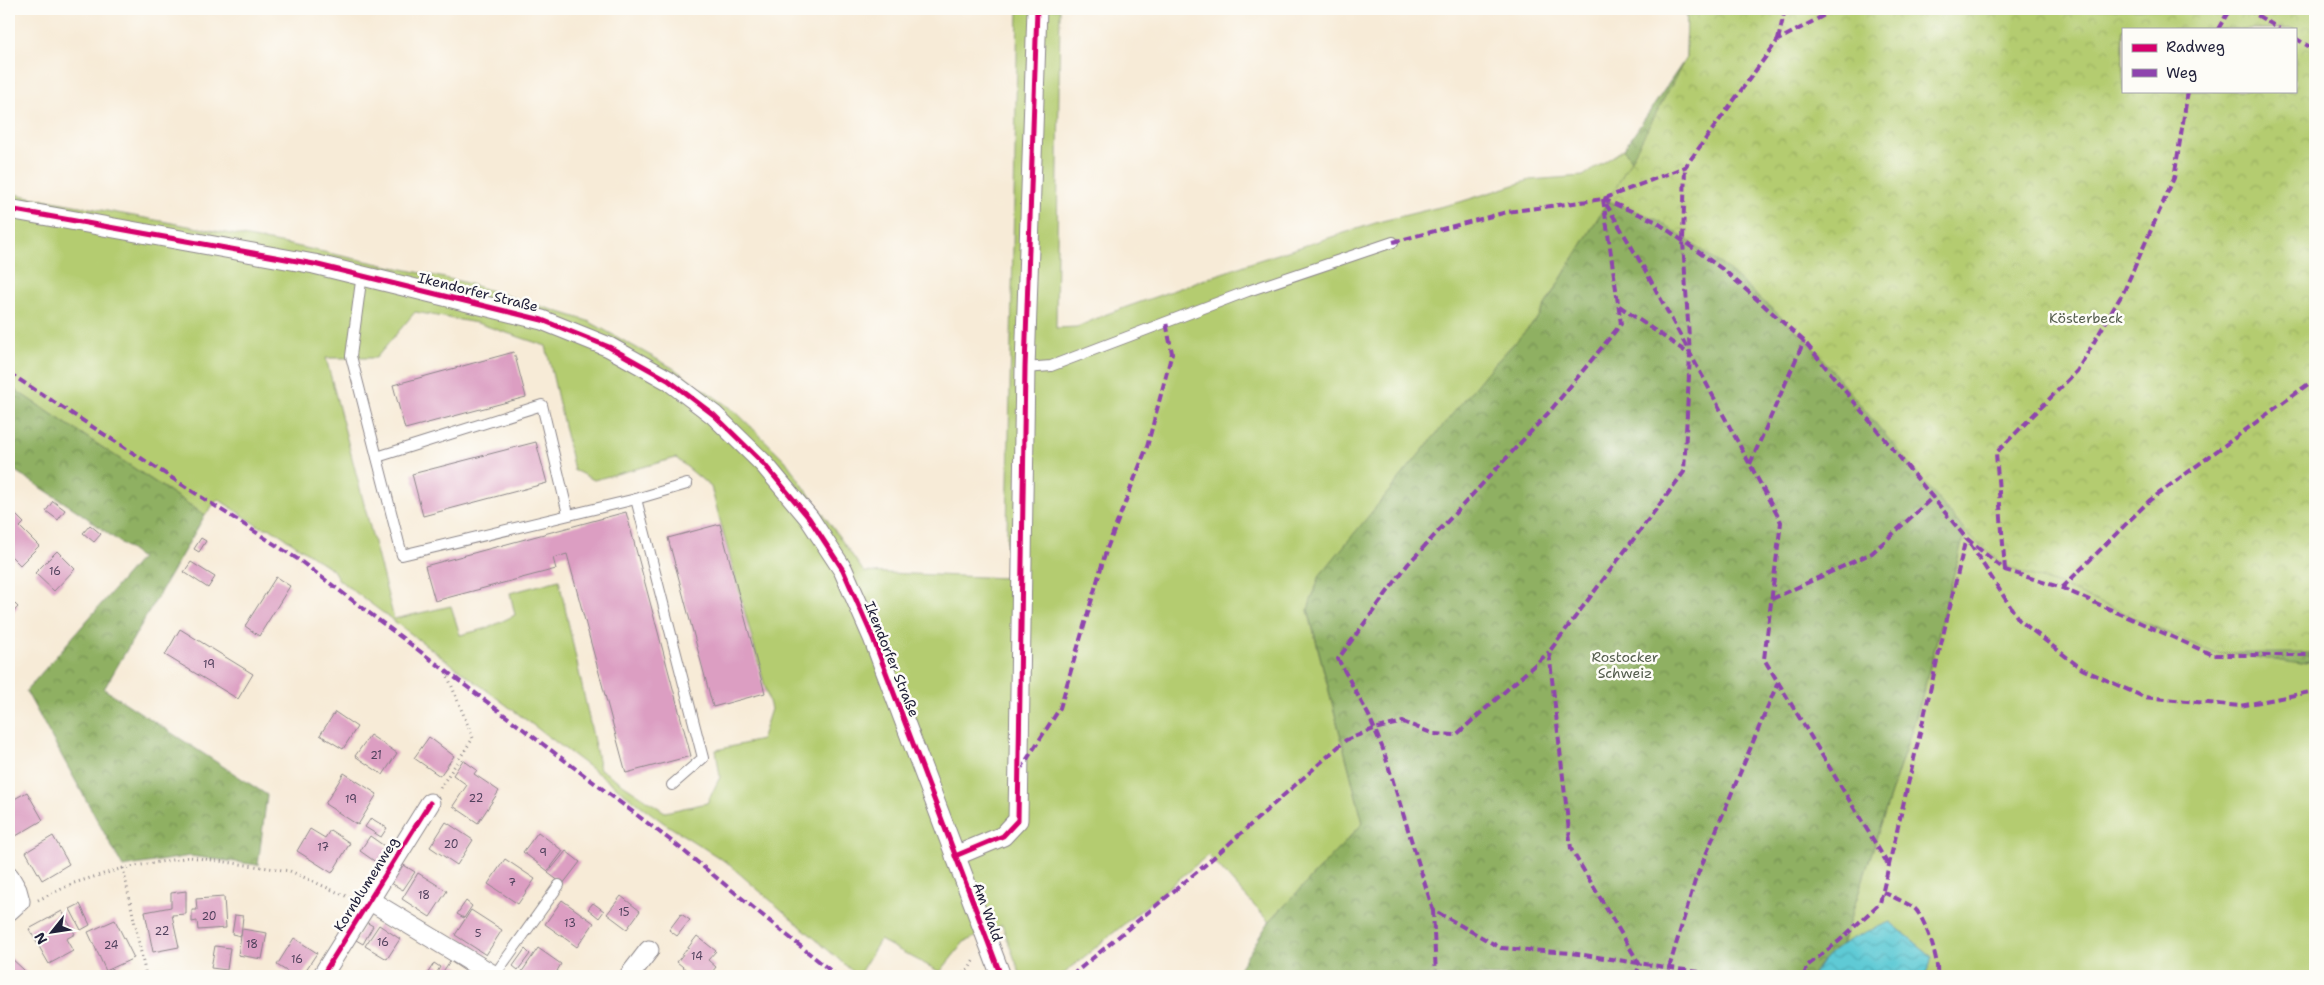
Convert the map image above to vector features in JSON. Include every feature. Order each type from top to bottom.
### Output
[{"type":"street","points":[[955,856],[1003,836],[1018,820],[1024,368],[1037,9]]},
{"type":"street","name":"Ikendorfer Straße","points":[[9,209],[362,274],[542,320],[609,347],[668,380],[714,415],[764,464],[809,518],[844,570],[873,638],[955,856]]},
{"type":"street","name":"Kornblumenweg","points":[[322,976],[430,803]]},
{"type":"street","name":"Am Wald","points":[[955,856],[998,975]]},
{"type":"street","points":[[9,876],[17,890],[14,906]]},
{"type":"street","name":"Kornblumenweg","points":[[369,900],[495,976]]},
{"type":"street","points":[[629,976],[649,950]]},
{"type":"lane","points":[[1024,368],[1051,366],[1248,291],[1393,242]]},
{"type":"lane","points":[[362,274],[351,356],[402,555],[687,484]]},
{"type":"lane","points":[[377,458],[542,405],[568,514]]},
{"type":"lane","points":[[636,498],[703,758],[672,785]]},
{"type":"lane","points":[[495,976],[560,885]]},
{"type":"path","points":[[430,803],[473,738],[446,672]]},
{"type":"path","points":[[14,906],[36,901],[74,883],[122,868],[190,858],[290,871],[359,902],[369,900]]},
{"type":"path","points":[[122,868],[146,976]]},
{"type":"green space","points":[[1018,9],[1060,9],[1056,328],[1077,327],[1107,314],[1256,261],[1382,221],[1460,202],[1530,180],[1583,176],[1624,149],[1638,170],[1613,193],[1536,320],[1487,372],[1308,610],[1363,823],[1269,922],[1208,855],[1061,976],[1021,976],[1002,925],[964,942],[940,972],[880,940],[858,976],[726,862],[664,823],[339,580],[333,570],[272,529],[260,527],[218,499],[205,515],[9,386],[9,193],[291,245],[463,282],[588,321],[673,368],[736,412],[785,460],[864,572],[1006,578]],"holes":[[[415,312],[477,323],[546,346],[574,470],[594,480],[676,458],[711,487],[771,709],[761,740],[716,750],[720,777],[707,803],[665,812],[600,769],[559,580],[510,593],[515,615],[488,628],[460,635],[451,606],[394,619],[326,358],[376,358]]]},
{"type":"green space","name":"Rostocker Schweiz","points":[[1687,9],[2315,9],[2315,660],[2301,664],[2241,655],[2157,629],[2039,559],[1974,496],[1921,701],[1842,944],[1819,964],[1813,976],[1234,976],[1269,922],[1363,823],[1308,609],[1320,575],[1487,372],[1536,320],[1613,193],[1637,170],[1624,149],[1686,58]]},
{"type":"green space","name":"Kösterbeck","points":[[1687,9],[2315,9],[2315,653],[2214,653],[2062,586],[2006,567],[1968,535],[1806,339],[1727,269],[1686,239],[1656,219],[1603,199],[1613,193],[1686,58]]},
{"type":"green space","points":[[9,386],[205,515],[104,689],[267,795],[258,865],[190,856],[123,867],[26,691],[141,558],[79,512],[9,467]]},
{"type":"green space","points":[[1974,496],[2300,664],[2315,660],[2315,976],[1925,976],[1933,957],[1890,922],[1842,944],[1921,701]]},
{"type":"water","points":[[1890,922],[1933,957],[1925,976],[1813,976],[1819,965],[1836,949],[1856,937]]},
{"type":"building","points":[[514,352],[526,397],[405,429],[393,385]]},
{"type":"building","points":[[536,442],[547,483],[423,516],[412,474]]},
{"type":"building","points":[[53,501],[65,510],[58,520],[46,511]]},
{"type":"building","points":[[9,512],[13,516],[15,514],[24,523],[20,527],[39,546],[20,565],[9,554]]},
{"type":"building","points":[[626,512],[691,756],[626,773],[567,554],[553,558],[556,569],[435,601],[425,566]]},
{"type":"building","points":[[720,524],[765,693],[713,707],[668,538]]},
{"type":"building","points":[[90,525],[101,534],[94,542],[83,533]]},
{"type":"building","points":[[201,538],[206,541],[199,552],[194,549]]},
{"type":"building","points":[[57,551],[75,569],[54,591],[35,573]]},
{"type":"building","points":[[191,562],[215,577],[208,588],[184,572]]},
{"type":"building","points":[[276,577],[290,586],[259,636],[245,626]]},
{"type":"building","points":[[9,598],[18,607],[9,617]]},
{"type":"building","points":[[180,629],[253,674],[238,699],[165,655]]},
{"type":"building","points":[[335,712],[357,727],[343,749],[320,735]]},
{"type":"building","points":[[370,735],[397,753],[383,775],[355,756]]},
{"type":"building","points":[[429,737],[454,756],[440,776],[414,758]]},
{"type":"building","points":[[463,760],[477,770],[474,774],[499,791],[478,823],[453,806],[467,785],[453,775]]},
{"type":"building","points":[[344,773],[377,794],[358,825],[325,804]]},
{"type":"building","points":[[27,792],[43,820],[16,836],[9,823],[9,802]]},
{"type":"building","points":[[371,818],[387,828],[381,837],[365,827]]},
{"type":"building","points":[[446,822],[473,840],[457,865],[430,847]]},
{"type":"building","points":[[310,829],[325,838],[330,830],[350,843],[332,873],[297,851]]},
{"type":"building","points":[[538,832],[563,851],[548,871],[523,852]]},
{"type":"building","points":[[53,836],[69,864],[42,880],[26,852]]},
{"type":"building","points":[[370,836],[390,850],[380,865],[360,851]]},
{"type":"building","points":[[566,851],[580,862],[563,884],[548,873]]},
{"type":"building","points":[[505,859],[535,879],[518,904],[488,884]]},
{"type":"building","points":[[402,864],[415,872],[403,890],[391,883]]},
{"type":"building","points":[[418,873],[447,891],[430,917],[402,899]]},
{"type":"building","points":[[186,891],[186,914],[172,915],[179,947],[153,952],[145,912],[171,907],[171,893]]},
{"type":"building","points":[[621,896],[640,911],[627,929],[607,914]]},
{"type":"building","points":[[224,897],[226,928],[198,930],[197,921],[192,922],[192,910],[197,910],[196,899]]},
{"type":"building","points":[[562,900],[594,923],[577,947],[545,924]]},
{"type":"building","points":[[466,901],[472,906],[464,918],[457,914]]},
{"type":"building","points":[[593,903],[604,911],[599,918],[588,909]]},
{"type":"building","points":[[80,904],[90,925],[81,930],[70,909]]},
{"type":"building","points":[[471,910],[502,930],[486,955],[455,935]]},
{"type":"building","points":[[62,911],[75,934],[66,939],[73,951],[49,964],[29,929]]},
{"type":"building","points":[[681,914],[690,920],[677,936],[669,930]]},
{"type":"building","points":[[235,915],[243,916],[241,936],[232,934]]},
{"type":"building","points":[[115,920],[134,958],[106,971],[88,932]]},
{"type":"building","points":[[366,922],[373,926],[363,944],[356,940]]},
{"type":"building","points":[[379,925],[400,939],[387,959],[365,946]]},
{"type":"building","points":[[242,929],[267,933],[262,959],[238,955]]},
{"type":"building","points":[[697,936],[716,951],[708,960],[716,967],[709,976],[694,976],[677,962]]},
{"type":"building","points":[[294,938],[317,953],[302,976],[294,976],[277,965]]},
{"type":"building","points":[[215,946],[230,948],[227,970],[211,968]]},
{"type":"building","points":[[538,948],[561,964],[557,971],[565,976],[519,976]]},
{"type":"building","points":[[525,949],[530,954],[518,970],[513,966]]},
{"type":"building","points":[[9,956],[24,970],[30,976],[9,976]]},
{"type":"building","points":[[450,961],[471,975],[440,976]]},
{"type":"building","points":[[434,963],[440,967],[435,976],[426,976]]},
{"type":"marked path","points":[[1778,40],[1785,9]]},
{"type":"marked path","points":[[1393,242],[1507,212],[1603,199],[1685,167],[1778,40],[1836,9]]},
{"type":"marked path","points":[[2219,28],[2230,9]]},
{"type":"marked path","points":[[2247,9],[2278,28]]},
{"type":"marked path","points":[[2296,39],[2315,50]]},
{"type":"marked path","points":[[2005,570],[1996,453],[2077,371],[2124,291],[2174,178],[2188,92]]},
{"type":"marked path","points":[[1635,976],[1640,965],[1571,849],[1549,652],[1684,472],[1690,355],[1683,241],[1685,167]]},
{"type":"marked path","points":[[1603,199],[1621,324],[1550,411],[1408,564],[1338,659],[1369,716],[1383,749],[1433,910],[1501,948],[1571,953],[1725,976]]},
{"type":"marked path","points":[[1603,199],[1655,221],[1725,271],[1804,341],[1966,538],[2005,570],[2062,588],[2213,655],[2315,655]]},
{"type":"marked path","points":[[1606,204],[1644,268],[1781,522],[1764,659],[1889,866]]},
{"type":"marked path","points":[[1619,306],[1689,354]]},
{"type":"marked path","points":[[1020,770],[1060,708],[1106,551],[1147,447],[1172,353],[1166,322]]},
{"type":"marked path","points":[[1750,464],[1804,341]]},
{"type":"marked path","points":[[9,373],[299,560],[674,843],[837,976]]},
{"type":"marked path","points":[[2062,588],[2150,500],[2315,379]]},
{"type":"marked path","points":[[1772,599],[1872,553],[1933,497]]},
{"type":"marked path","points":[[1804,976],[1807,966],[1839,941],[1880,903],[1966,538]]},
{"type":"marked path","points":[[1970,544],[2019,620],[2082,669],[2144,697],[2240,706],[2315,691]]},
{"type":"marked path","points":[[1071,976],[1204,866],[1346,740],[1374,729],[1403,722],[1434,734],[1456,735],[1549,652]]},
{"type":"marked path","points":[[1669,968],[1695,881],[1778,682]]},
{"type":"marked path","points":[[1883,892],[1914,908],[1918,913],[1931,941],[1936,962],[1936,976]]},
{"type":"marked path","points":[[1433,910],[1436,976]]},
{"type":"cycle path","points":[[955,856],[1003,836],[1018,820],[1025,368],[1037,9]]},
{"type":"cycle path","points":[[9,209],[314,264],[542,320],[609,347],[668,380],[714,415],[764,464],[809,518],[843,570],[873,638],[1001,976]]},
{"type":"cycle path","points":[[322,976],[430,803]]}]
